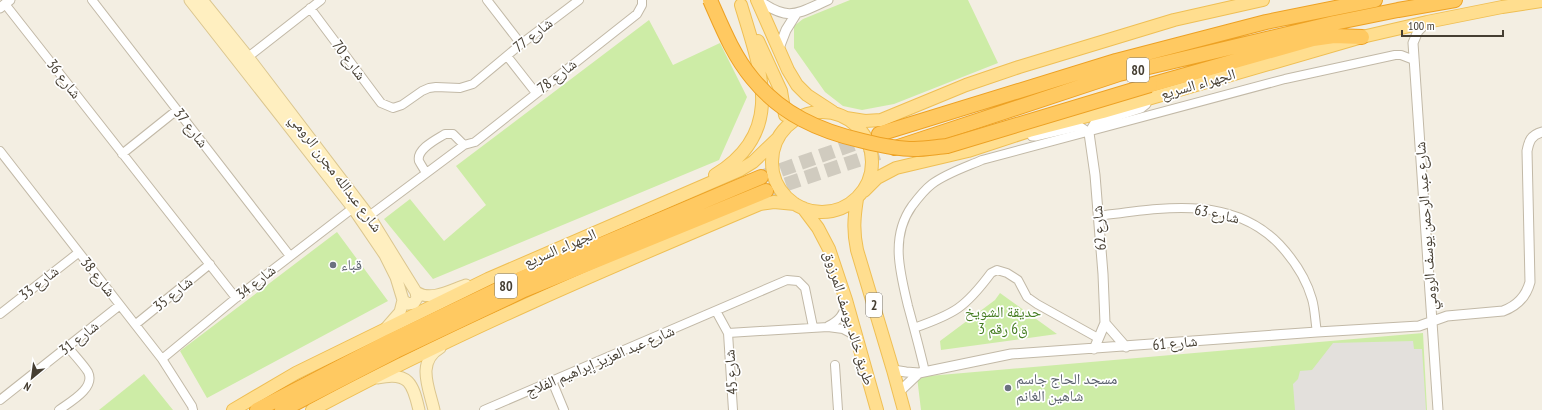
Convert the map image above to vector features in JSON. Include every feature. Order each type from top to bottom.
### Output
[{"type":"highway","points":[[710,0],[734,51],[752,78],[773,99],[791,113],[814,126],[838,135],[873,144],[914,149],[947,146],[1150,85],[1313,39],[1334,36],[1362,37]]},
{"type":"highway","name":"80","points":[[879,134],[1116,61],[1266,22],[1375,0]]},
{"type":"highway","name":"الجهراء السريع","points":[[885,151],[1119,74],[1334,23],[1455,0]]},
{"type":"highway","name":"الجهراء السريع","points":[[257,410],[390,341],[520,279],[761,177]]},
{"type":"highway","name":"الجهراء السريع","points":[[282,410],[396,351],[524,290],[766,191]]},
{"type":"main road","name":"شارع عبدالله مجرن الرومي","points":[[190,0],[368,229],[390,263],[403,300]]},
{"type":"main road","name":"شارع عبدالله مجرن الرومي","points":[[202,0],[248,57],[369,216],[416,292]]},
{"type":"main road","points":[[312,410],[328,405],[368,380],[452,339],[587,277],[760,204],[774,202],[799,206],[814,212],[831,211],[847,206],[860,195],[870,178],[873,164],[871,150],[866,137],[858,126],[811,98],[799,88],[791,76],[758,0]]},
{"type":"main road","points":[[781,133],[798,118],[813,112],[824,112],[865,121],[881,120],[966,85],[1019,67],[1174,20],[1252,1],[1263,0]]},
{"type":"main road","name":"الجهراء السريع","points":[[860,195],[877,178],[896,168],[968,151],[1028,131],[1076,120],[1362,37],[1502,7],[1542,2]]},
{"type":"main road","points":[[740,3],[781,91],[785,111],[781,133],[774,148],[772,169],[780,189],[799,206]]},
{"type":"main road","points":[[673,199],[730,165],[746,149],[758,127],[763,104],[762,80],[740,3]]},
{"type":"main road","name":"الجهراء السريع","points":[[232,410],[296,373],[488,279],[740,170],[753,162],[781,133]]},
{"type":"main road","name":"طريق خالد يوسف المرزوق","points":[[860,195],[853,221],[855,239],[900,391],[904,410]]},
{"type":"main road","name":"طريق خالد يوسف المرزوق","points":[[799,206],[818,228],[829,249],[846,300],[877,410]]},
{"type":"main road","points":[[416,292],[423,296],[433,296],[488,279]]},
{"type":"main road","points":[[386,328],[400,312],[403,300],[408,304],[414,303],[417,298],[416,292]]},
{"type":"main road","points":[[434,410],[426,369],[427,362],[436,350],[452,339]]},
{"type":"main road","points":[[368,380],[389,375],[401,377],[411,385],[415,392],[419,410]]},
{"type":"main road","points":[[415,392],[415,389],[420,384],[424,384],[429,388]]},
{"type":"street","name":"شارع 37","points":[[92,0],[290,256]]},
{"type":"street","points":[[248,57],[321,0]]},
{"type":"street","points":[[487,0],[522,44]]},
{"type":"street","name":"شارع 77","points":[[391,108],[398,107],[422,91],[430,88],[460,88],[474,84],[522,44],[579,0]]},
{"type":"street","name":"شارع 78","points":[[369,216],[464,145],[475,142],[637,14],[642,5],[642,0]]},
{"type":"street","points":[[758,0],[769,8],[781,13],[796,14],[828,0]]},
{"type":"street","name":"شارع 36","points":[[5,4],[236,298]]},
{"type":"street","name":"شارع 70","points":[[310,8],[381,103],[391,108]]},
{"type":"street","points":[[779,48],[786,30],[796,14]]},
{"type":"street","name":"شارع عبد الرحمن يوسف الرومي","points":[[1427,22],[1418,31],[1414,43],[1414,60],[1425,201],[1438,410]]},
{"type":"street","points":[[1391,30],[1404,31],[1414,43]]},
{"type":"street","name":"الجهراء السريع","points":[[914,328],[900,274],[898,253],[900,229],[909,210],[920,195],[932,184],[944,177],[982,160],[1032,146],[1089,133],[1284,79],[1395,55],[1401,55],[1414,60]]},
{"type":"street","name":"شارع 77","points":[[507,56],[536,93]]},
{"type":"street","points":[[1028,131],[1032,136],[1035,136],[1077,127],[1089,133],[1095,123],[1141,108],[1146,104],[1146,99]]},
{"type":"street","points":[[122,154],[177,110]]},
{"type":"street","name":"شارع 61","points":[[893,370],[922,372],[999,356],[1094,348],[1419,326],[1447,316],[1503,311],[1516,305],[1525,296],[1530,282],[1527,151],[1529,140],[1532,136],[1542,132]]},
{"type":"street","name":"شارع 62","points":[[1089,133],[1095,175],[1103,274],[1105,323],[1094,348]]},
{"type":"street","points":[[426,173],[420,162],[420,154],[423,149],[445,134],[453,134],[464,145]]},
{"type":"street","name":"شارع 38","points":[[0,151],[78,253],[136,324],[162,359],[194,409]]},
{"type":"street","name":"شارع 34","points":[[162,359],[236,298],[353,208]]},
{"type":"street","name":"شارع 63","points":[[1098,216],[1168,208],[1190,208],[1214,210],[1250,222],[1274,239],[1290,255],[1299,269],[1312,299],[1317,332]]},
{"type":"street","name":"شارع 33","points":[[0,314],[78,253]]},
{"type":"street","name":"شارع 35","points":[[136,324],[210,264]]},
{"type":"street","points":[[900,391],[922,372],[914,328],[944,317],[957,310],[966,303],[991,273],[997,270],[1018,280],[1027,297],[1037,304],[1098,338]]},
{"type":"street","name":"شارع عبد العزيز إبراهيم الفلاج","points":[[484,410],[781,282],[794,280],[802,284],[805,288],[813,327]]},
{"type":"street","points":[[828,327],[841,317],[845,309],[846,300]]},
{"type":"street","name":"شارع 31","points":[[0,400],[120,305]]},
{"type":"street","points":[[716,311],[728,333],[828,327],[843,329],[857,337]]},
{"type":"street","points":[[1105,323],[1126,347]]},
{"type":"street","name":"شارع 45","points":[[728,333],[733,410]]},
{"type":"street","points":[[60,410],[86,389],[89,382],[88,373],[68,347]]},
{"type":"street","points":[[835,365],[838,410]]},
{"type":"street","points":[[552,381],[564,410]]},
{"type":"green space","points":[[850,0],[968,0],[998,63],[894,104],[862,110],[843,106],[825,92],[794,48],[794,26],[803,19]]},
{"type":"green space","points":[[649,20],[673,65],[720,43],[747,97],[719,160],[433,279],[384,219],[410,199],[444,241],[486,205],[456,166]]},
{"type":"green space","points":[[337,232],[388,301],[207,398],[180,351]]},
{"type":"green space","name":"حديقة الشويخ ق6 رقم 3","points":[[1000,293],[1057,334],[941,350],[940,341],[995,300]]},
{"type":"green space","points":[[1423,333],[1427,410],[921,410],[917,377]]},
{"type":"green space","points":[[144,374],[173,410],[99,410]]},
{"type":"shaded area","points":[[1413,341],[1414,349],[1422,349],[1426,410],[1295,410],[1293,384],[1298,379],[1300,371],[1312,370],[1333,343]]},
{"type":"tunnel","points":[[761,177],[868,139]]},
{"type":"tunnel","points":[[766,191],[885,151]]},
{"type":"place","name":"قباء","points":[[333,265]]},
{"type":"place","name":"مسجد الحاج جاسم شاهين الغانم","points":[[1008,388]]}]
